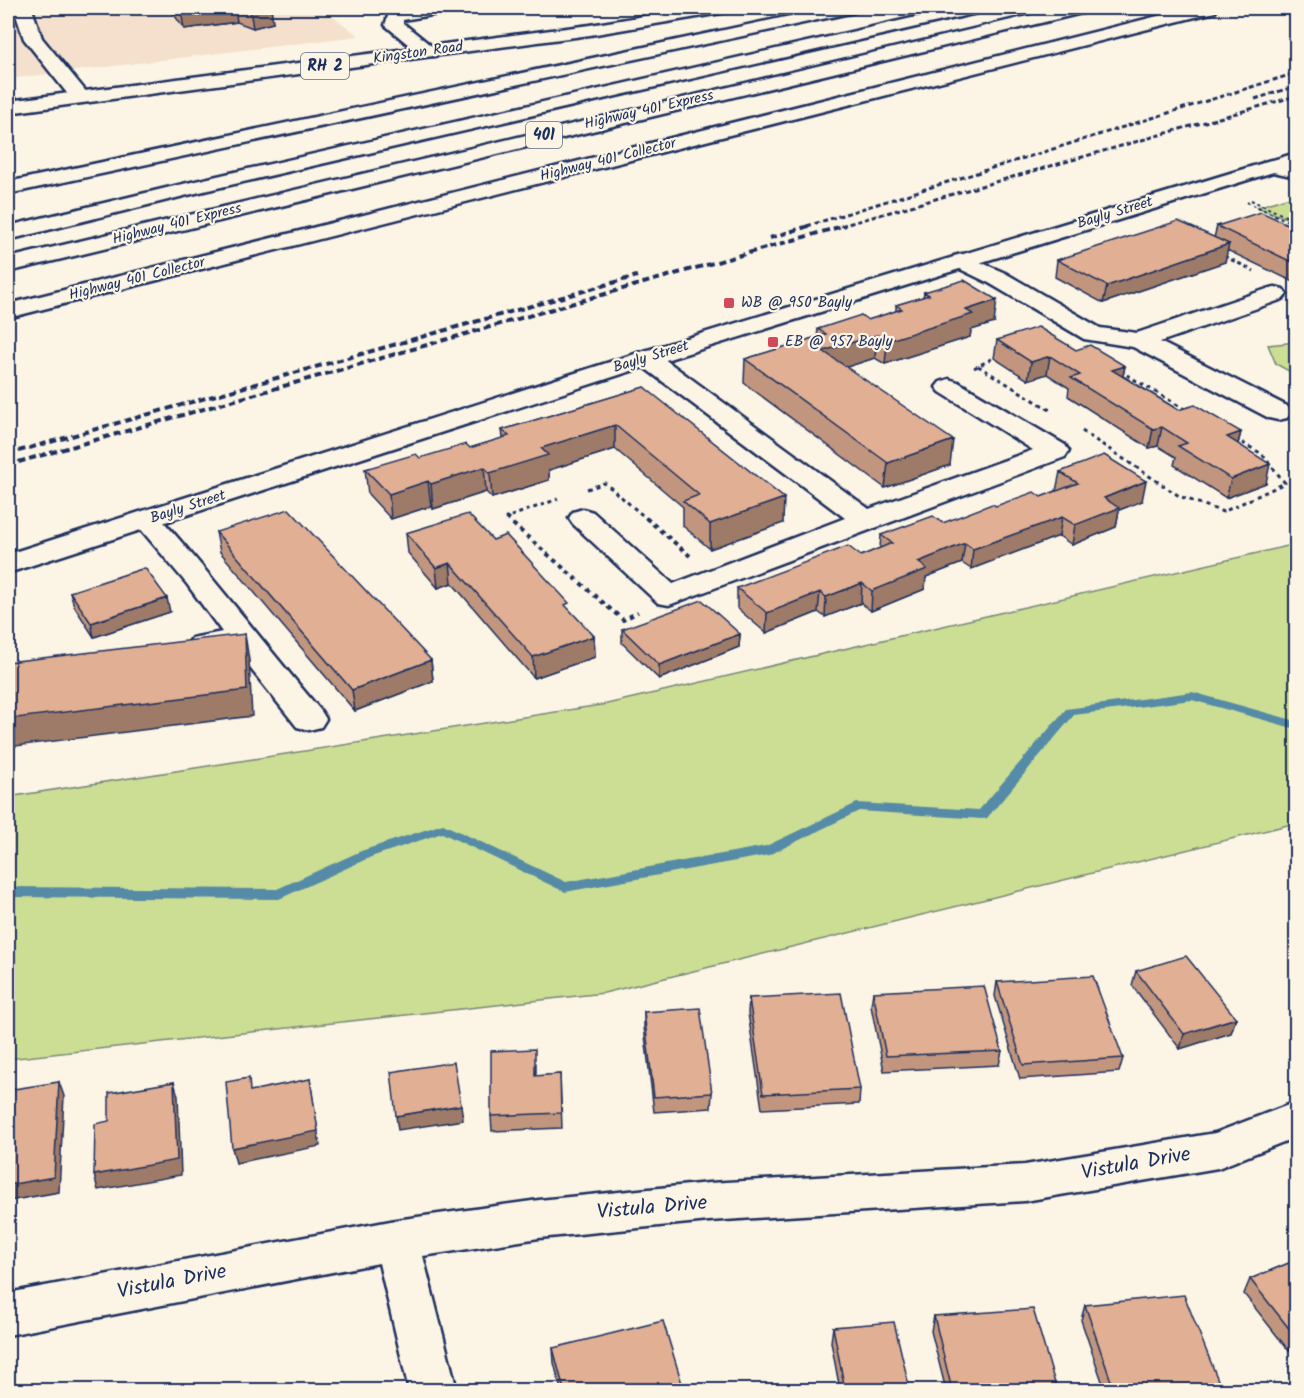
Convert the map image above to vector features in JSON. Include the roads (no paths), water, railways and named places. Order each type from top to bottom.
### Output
[{"type":"main road","points":[[428,52],[394,25],[395,17],[404,13],[444,8]]},
{"type":"main road","name":"Kingston Road","points":[[8,107],[590,30],[721,8]]},
{"type":"main road","points":[[8,188],[850,8]]},
{"type":"main road","name":"Highway 401 Express","points":[[8,233],[204,185],[977,8]]},
{"type":"main road","name":"Highway 401 Express","points":[[8,266],[1082,8]]},
{"type":"main road","name":"Highway 401 Collector","points":[[8,311],[1209,8]]},
{"type":"main road","points":[[19,11],[33,39],[81,98]]},
{"type":"main road","name":"Bayly Street","points":[[8,564],[646,358],[1296,159]]},
{"type":"main road","points":[[1271,166],[1296,171]]},
{"type":"main road","points":[[8,219],[204,185]]},
{"type":"main road","points":[[962,261],[997,278],[1093,334],[1139,341],[1278,412]]},
{"type":"main road","points":[[1139,341],[1275,294]]},
{"type":"main road","points":[[646,358],[866,519]]},
{"type":"main road","points":[[583,518],[669,596],[866,519],[1055,451],[949,387]]},
{"type":"main road","points":[[147,520],[198,578],[309,719]]},
{"type":"main road","points":[[177,648],[243,638]]},
{"type":"main road","name":"Vistula Drive","points":[[8,1314],[396,1240],[539,1219],[709,1203],[1025,1183],[1218,1150],[1296,1119]]},
{"type":"main road","points":[[396,1240],[433,1390]]},
{"type":"waterway","points":[[8,892],[279,894],[366,854],[443,828],[565,887],[769,850],[857,807],[982,815],[1070,712],[1192,696],[1296,725]]},
{"type":"railway","points":[[807,226],[1296,73]]},
{"type":"railway","points":[[1255,99],[1296,86]]},
{"type":"railway","points":[[841,226],[1296,96]]},
{"type":"railway","points":[[770,238],[812,225]]},
{"type":"railway","points":[[8,465],[846,225]]},
{"type":"railway","points":[[8,454],[637,276]]},
{"type":"place","name":"WB @ 950 Bayly","points":[[729,303]]},
{"type":"place","name":"EB @ 957 Bayly","points":[[773,342]]}]
